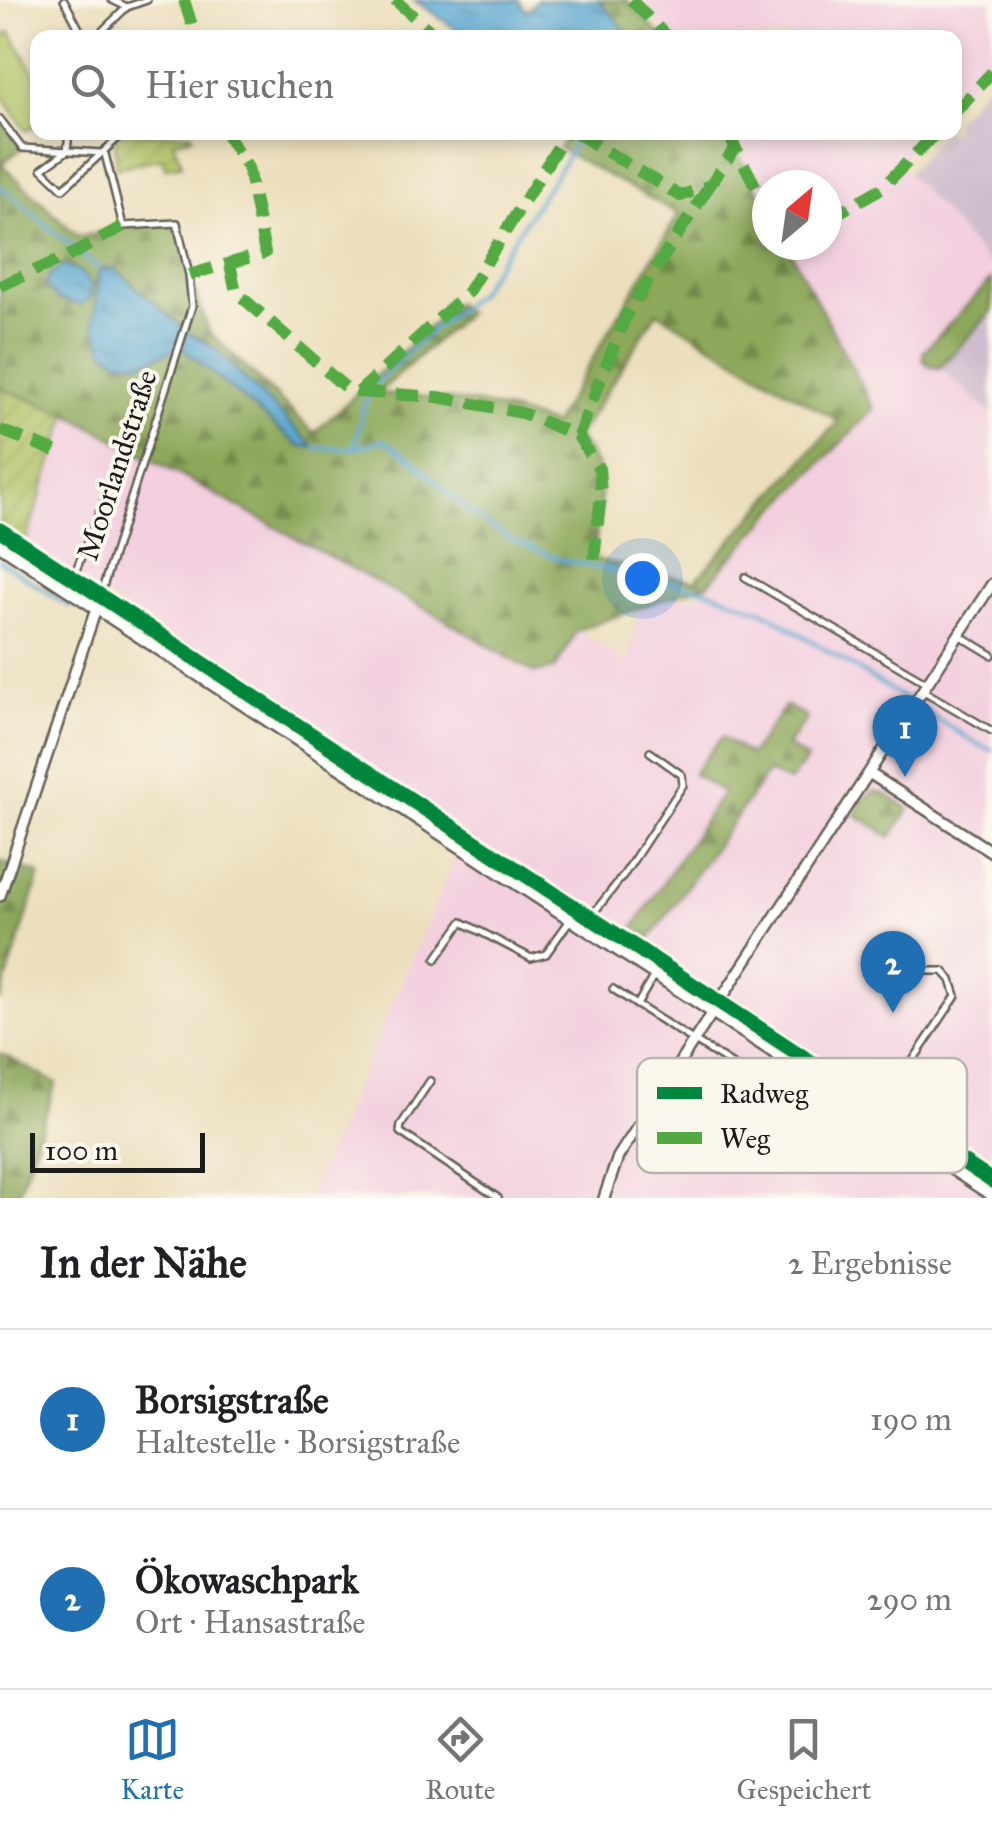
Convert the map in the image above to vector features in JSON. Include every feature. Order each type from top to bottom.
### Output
[{"type":"street","points":[[0,546],[782,1058]]},
{"type":"street","points":[[681,1058],[992,584]]},
{"type":"street","name":"Moorlandstraße","points":[[0,896],[96,609]]},
{"type":"street","points":[[869,772],[992,852]]},
{"type":"street","points":[[604,1198],[618,1157],[637,1127]]},
{"type":"street","points":[[957,1173],[992,1196]]},
{"type":"lane","points":[[64,0],[80,30]]},
{"type":"lane","points":[[112,0],[127,7]]},
{"type":"lane","points":[[103,30],[127,7],[147,0]]},
{"type":"lane","points":[[0,119],[22,148],[105,154]]},
{"type":"lane","points":[[68,140],[67,151],[42,169],[63,189],[116,140]]},
{"type":"lane","name":"Moorlandstraße","points":[[96,609],[192,306],[177,223],[122,226],[105,154]]},
{"type":"lane","points":[[68,590],[112,480]]},
{"type":"lane","points":[[744,578],[992,731]]},
{"type":"lane","points":[[142,639],[150,628]]},
{"type":"lane","points":[[959,635],[992,655]]},
{"type":"lane","points":[[205,680],[213,668]]},
{"type":"lane","points":[[263,718],[270,705]]},
{"type":"lane","points":[[308,748],[316,734]]},
{"type":"lane","points":[[582,928],[683,785],[682,775],[650,752]]},
{"type":"lane","points":[[396,806],[405,792]]},
{"type":"lane","points":[[518,886],[525,874]]},
{"type":"lane","points":[[436,959],[462,922],[531,958],[546,954],[570,920]]},
{"type":"lane","points":[[915,979],[924,971],[942,971],[957,990],[915,1058]]},
{"type":"lane","points":[[638,1004],[654,975]]},
{"type":"lane","points":[[613,988],[720,1058]]},
{"type":"lane","points":[[430,1081],[400,1125],[400,1132],[498,1198]]},
{"type":"lane","points":[[977,1186],[984,1175]]},
{"type":"shaded area","points":[[635,0],[992,0],[992,61],[962,94],[962,30],[664,30]]},
{"type":"shaded area","points":[[992,78],[992,267],[907,173],[937,140],[962,140],[962,112]]},
{"type":"shaded area","points":[[733,140],[921,140],[899,164],[992,267],[992,279],[924,351],[931,367],[940,368],[992,414],[992,1198],[308,1198],[466,833],[25,543],[68,414],[444,619],[534,673],[555,668],[577,630],[628,663],[643,590],[695,598],[874,409],[796,260],[842,260],[842,170],[752,170],[752,177]]},
{"type":"shaded area","points":[[992,311],[992,414],[940,368]]},
{"type":"green space","points":[[599,0],[626,0],[655,30],[625,30]]},
{"type":"green space","points":[[10,32],[30,65],[30,128],[26,131],[0,92],[0,39]]},
{"type":"green space","points":[[0,119],[22,148],[1,164],[79,237],[123,226],[177,223],[189,275],[209,332],[314,433],[455,303],[467,313],[378,393],[467,402],[553,425],[679,214],[559,149],[564,140],[731,140],[752,180],[752,260],[795,260],[874,409],[708,584],[577,630],[555,669],[534,673],[444,619],[68,414],[0,388]],"holes":[[[115,268],[186,331],[214,348],[299,446],[181,347],[141,363],[97,305],[99,292]],[[657,312],[838,421],[695,581],[594,559],[601,495],[599,469],[578,436]]]},
{"type":"green space","points":[[115,140],[181,140],[173,142],[182,164],[165,168],[162,158],[116,168]]},
{"type":"green space","points":[[992,279],[992,311],[940,368],[931,367],[923,360],[924,351]]},
{"type":"green space","points":[[0,388],[68,414],[25,543],[0,527]]},
{"type":"green space","points":[[786,705],[807,718],[787,746],[807,759],[789,782],[768,772],[643,949],[627,938],[723,792],[693,774],[722,737],[750,755]]},
{"type":"green space","points":[[874,791],[909,809],[891,837],[855,814],[864,798]]},
{"type":"green space","points":[[0,861],[40,874],[0,1001]]},
{"type":"green space","points":[[0,1053],[56,1083],[17,1198],[0,1198]]},
{"type":"water","points":[[414,0],[518,0],[527,11],[537,0],[599,0],[625,30],[457,30]]},
{"type":"water","points":[[64,266],[80,271],[92,287],[91,297],[81,305],[59,300],[45,286],[51,272]]},
{"type":"water","points":[[115,268],[186,331],[214,348],[315,448],[299,446],[181,347],[141,363],[117,360],[104,350],[94,324],[99,269]]},
{"type":"waterway","points":[[354,448],[365,402],[376,383],[477,294],[566,159],[574,140]]},
{"type":"waterway","points":[[0,186],[99,269]]},
{"type":"waterway","points":[[315,448],[354,448],[384,440],[413,460],[467,510],[510,539],[562,560],[707,590],[765,612],[992,750]]},
{"type":"waterway","points":[[0,561],[70,607]]},
{"type":"marked path","points":[[184,0],[193,30]]},
{"type":"marked path","points":[[395,0],[429,30]]},
{"type":"marked path","points":[[631,0],[660,30]]},
{"type":"marked path","points":[[962,104],[992,72]]},
{"type":"marked path","points":[[189,275],[265,253],[248,168],[230,140]]},
{"type":"marked path","points":[[230,264],[236,292],[346,388],[359,392],[468,292],[562,140]]},
{"type":"marked path","points":[[588,140],[680,196],[710,185],[735,148]]},
{"type":"marked path","points":[[731,140],[752,180]]},
{"type":"marked path","points":[[842,211],[882,188],[929,140]]},
{"type":"marked path","points":[[578,436],[627,313],[710,185]]},
{"type":"marked path","points":[[0,286],[75,253],[123,226]]},
{"type":"marked path","points":[[359,392],[438,397],[522,413],[578,436],[599,469],[601,495],[594,559]]},
{"type":"marked path","points":[[0,430],[55,451]]},
{"type":"cycle path","points":[[0,530],[805,1058]]},
{"type":"cycle path","points":[[967,1165],[992,1181]]},
{"type":"place","name":"Borsigstraße","points":[[905,777]]},
{"type":"place","name":"Ökowaschpark","points":[[893,1013]]}]
